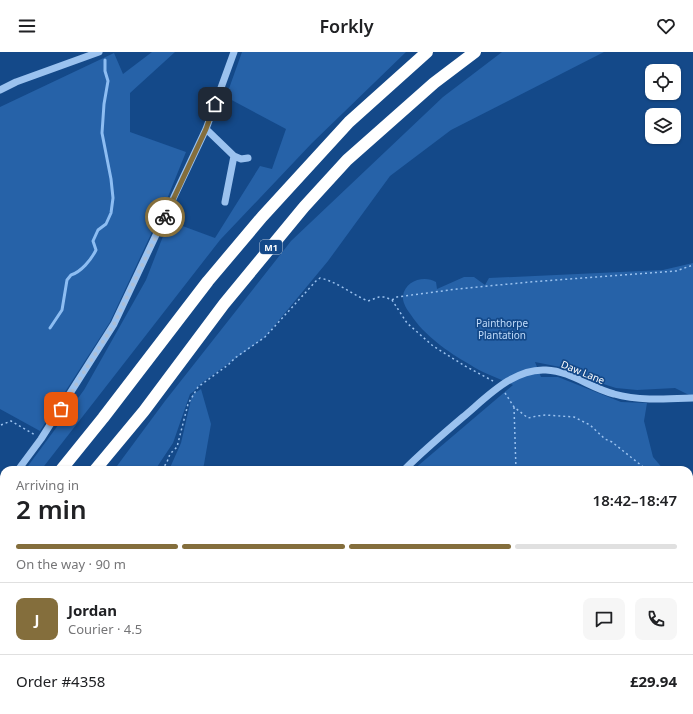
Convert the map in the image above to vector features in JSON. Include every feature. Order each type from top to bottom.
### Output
[{"type":"highway","name":"M1","points":[[64,466],[208,281],[262,217],[349,122],[427,52]]},
{"type":"highway","name":"M1","points":[[98,466],[144,410],[224,304],[304,207],[341,166],[434,83],[475,52]]},
{"type":"street","points":[[0,90],[99,52]]},
{"type":"street","points":[[21,466],[41,439],[114,324],[206,129],[234,52]]},
{"type":"street","points":[[206,129],[234,156],[248,158]]},
{"type":"street","points":[[225,202],[234,156]]},
{"type":"street","name":"Daw Lane","points":[[408,466],[428,447],[501,385],[521,374],[544,370],[567,374],[603,391],[616,395],[646,398],[693,398]]},
{"type":"path","points":[[392,300],[397,297],[457,289],[676,271],[693,265]]},
{"type":"path","points":[[165,466],[168,462],[170,454],[176,447],[188,404],[198,387],[265,336],[320,278],[331,280],[368,301],[379,297],[385,297],[392,300],[407,323],[433,346],[465,366],[501,385],[506,396],[514,407],[528,418],[546,415],[574,417],[590,425],[605,439],[612,442],[642,466]]},
{"type":"path","points":[[514,407],[516,466]]},
{"type":"path","points":[[1,425],[12,421],[41,439]]},
{"type":"green space","points":[[152,52],[175,52],[130,93],[130,132],[186,152],[165,204],[110,322],[40,431],[0,409],[0,107],[114,53],[123,74]]},
{"type":"green space","points":[[242,52],[406,52],[312,143],[220,240],[44,466],[28,466],[84,390],[146,280],[169,221],[215,238],[260,166],[272,169],[286,129],[226,97]]},
{"type":"green space","points":[[502,52],[604,52],[451,130],[390,176],[328,261],[265,337],[203,382],[190,394],[173,443],[158,466],[117,466],[165,401],[291,241],[443,97]]},
{"type":"green space","name":"Painthorpe Plantation","points":[[693,263],[693,397],[675,388],[637,390],[616,388],[597,382],[565,368],[535,362],[541,377],[558,377],[621,402],[647,403],[644,421],[653,457],[661,466],[418,466],[513,385],[479,370],[461,360],[429,336],[416,322],[405,306],[403,296],[407,286],[416,280],[421,279],[436,282],[437,289],[464,277],[474,277],[485,285],[489,278],[663,270]]},
{"type":"green space","points":[[201,389],[211,424],[204,466],[171,466],[181,443],[192,395]]},
{"type":"waterway","points":[[50,328],[62,310],[67,280],[71,275],[82,268],[91,258],[96,250],[93,241],[98,230],[106,224],[111,213],[113,198],[111,179],[102,133],[104,104],[108,81],[105,71],[105,60]]},
{"type":"way so far","points":[[61,409],[114,324],[165,217]]},
{"type":"route","points":[[165,217],[206,129],[215,104]]}]
